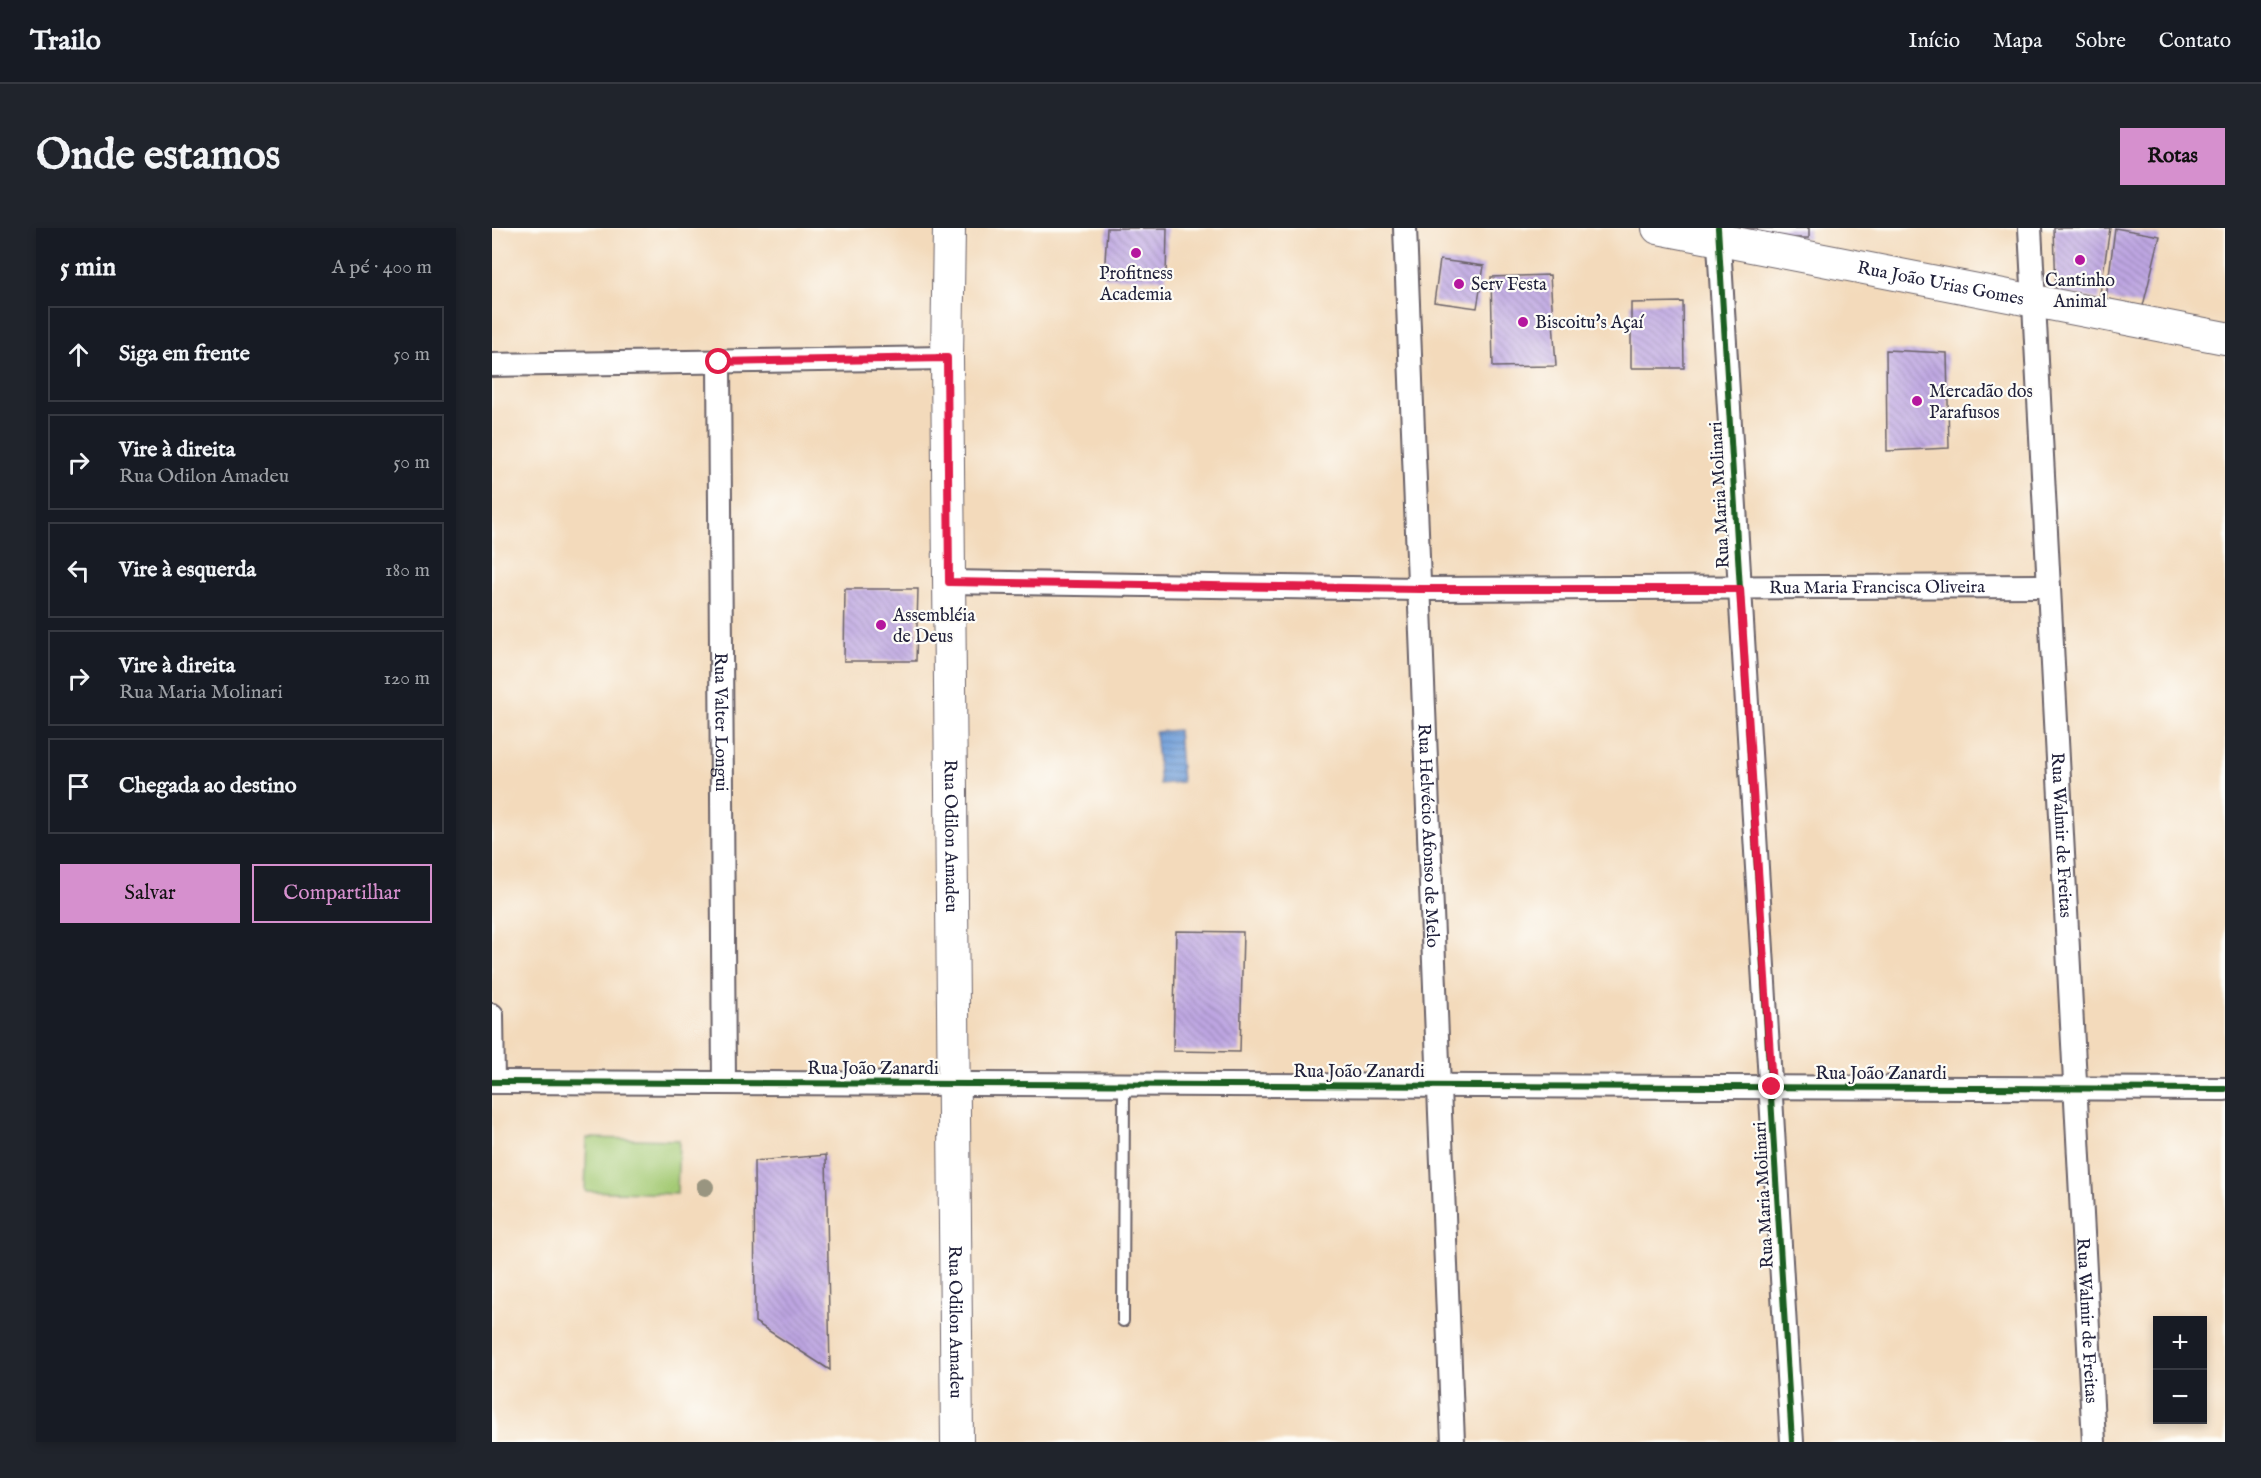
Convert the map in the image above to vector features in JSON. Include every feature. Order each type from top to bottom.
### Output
[{"type":"street","name":"Rua Odilon Amadeu","points":[[949,228],[947,358],[957,1442]]},
{"type":"street","name":"Rua Helvécio Afonso de Melo","points":[[1405,228],[1453,1442]]},
{"type":"street","name":"Rua João Urias Gomes","points":[[1658,228],[1719,233],[2034,301],[2225,338]]},
{"type":"street","name":"Rua Walmir de Freitas","points":[[2030,228],[2094,1442]]},
{"type":"street","name":"Rua Maria Molinari","points":[[1719,233],[1792,1442]]},
{"type":"street","points":[[492,365],[947,358]]},
{"type":"street","name":"Rua Valter Longui","points":[[719,362],[724,1083]]},
{"type":"street","name":"Rua Maria Francisca Oliveira","points":[[949,582],[1420,589],[2049,586]]},
{"type":"street","points":[[492,1015],[493,1082]]},
{"type":"street","name":"Rua João Zanardi","points":[[493,1082],[2225,1089]]},
{"type":"lane","points":[[1123,1321],[1124,1084]]},
{"type":"green space","points":[[587,1138],[679,1140],[677,1194],[585,1191]]},
{"type":"water","points":[[1178,730],[1182,782],[1160,784],[1155,732]]},
{"type":"building","name":"Profitness Academia","points":[[1107,228],[1167,228],[1166,279],[1104,278]]},
{"type":"building","points":[[1746,228],[1809,228],[1809,238],[1746,238]]},
{"type":"building","name":"Cantinho Animal","points":[[2054,228],[2110,228],[2099,300],[2056,292]]},
{"type":"building","points":[[2115,228],[2160,236],[2143,306],[2106,299]]},
{"type":"building","name":"Serv Festa","points":[[1440,260],[1484,266],[1477,308],[1434,302]]},
{"type":"building","name":"Biscoitu's Açaí","points":[[1550,275],[1556,366],[1493,367],[1491,277]]},
{"type":"building","points":[[1683,302],[1684,368],[1631,368],[1631,303]]},
{"type":"building","name":"Mercadão dos Parafusos","points":[[1886,350],[1947,353],[1949,448],[1887,451]]},
{"type":"building","name":"Assembléia de Deus","points":[[845,589],[918,589],[916,661],[844,661]]},
{"type":"building","points":[[1176,931],[1243,932],[1240,1052],[1173,1051]]},
{"type":"building","points":[[826,1155],[830,1370],[755,1322],[754,1161]]},
{"type":"cycle path","points":[[1718,228],[1792,1442]]},
{"type":"cycle path","points":[[492,1082],[2225,1089]]},
{"type":"place","name":"Profitness Academia","points":[[1136,253]]},
{"type":"place","name":"Cantinho Animal","points":[[2080,260]]},
{"type":"place","name":"Serv Festa","points":[[1459,284]]},
{"type":"place","name":"Biscoitu's Açaí","points":[[1523,322]]},
{"type":"place","name":"Mercadão dos Parafusos","points":[[1917,401]]},
{"type":"place","name":"Assembléia de Deus","points":[[881,625]]},
{"type":"route","points":[[719,362],[947,358],[949,582],[1420,589],[1740,589],[1772,1087]]}]
